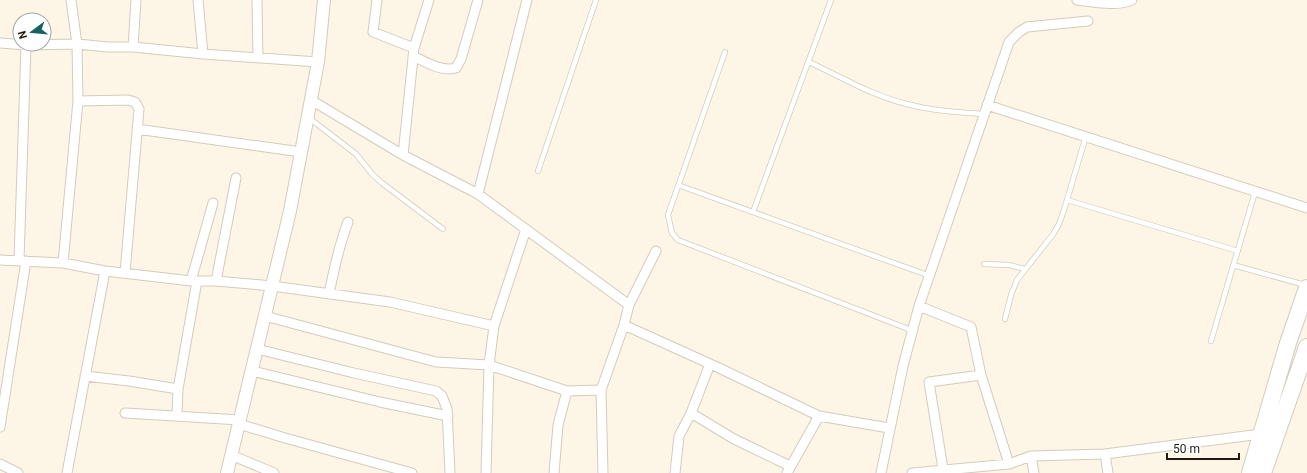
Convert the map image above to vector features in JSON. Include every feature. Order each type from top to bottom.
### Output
[{"type":"highway","points":[[1250,473],[1288,343],[1307,287]]},
{"type":"highway","points":[[1263,473],[1307,349]]},
{"type":"street","points":[[63,263],[78,101],[77,44],[71,0]]},
{"type":"street","points":[[133,47],[136,0]]},
{"type":"street","points":[[198,0],[203,54]]},
{"type":"street","points":[[257,0],[258,58]]},
{"type":"street","points":[[227,473],[290,210],[318,62],[324,0]]},
{"type":"street","points":[[378,0],[373,32],[414,52],[440,68],[451,70],[456,68],[461,60],[478,0]]},
{"type":"street","points":[[404,155],[414,52],[429,0]]},
{"type":"street","points":[[478,194],[528,0]]},
{"type":"street","points":[[1077,0],[1107,4],[1122,3],[1132,0]]},
{"type":"street","points":[[881,473],[889,428],[911,330],[1008,42],[1027,27],[1088,22]]},
{"type":"street","points":[[0,43],[12,44]]},
{"type":"street","points":[[52,44],[77,44],[108,47],[133,47],[203,54],[318,62]]},
{"type":"street","points":[[0,427],[23,260],[26,52]]},
{"type":"street","points":[[78,101],[128,100],[134,102],[139,109],[125,273]]},
{"type":"street","points":[[311,100],[404,155],[478,194],[629,305]]},
{"type":"street","points":[[987,105],[1307,208]]},
{"type":"street","points":[[137,129],[301,152]]},
{"type":"street","points":[[216,281],[236,178]]},
{"type":"street","points":[[177,415],[178,389],[194,281],[213,203]]},
{"type":"street","points":[[329,294],[335,263],[348,222]]},
{"type":"street","points":[[486,473],[489,365],[494,326],[526,229]]},
{"type":"street","points":[[603,473],[601,390],[624,325],[629,305],[656,251]]},
{"type":"street","points":[[0,260],[63,263],[105,271],[194,281],[216,281],[272,286],[390,302],[494,326]]},
{"type":"street","points":[[67,473],[105,271]]},
{"type":"street","points":[[919,306],[971,327],[981,375],[1009,464]]},
{"type":"street","points":[[265,316],[436,362],[489,365],[567,391],[601,390]]},
{"type":"street","points":[[624,325],[819,416],[889,428]]},
{"type":"street","points":[[257,349],[354,373],[436,391],[442,396],[448,409],[450,473]]},
{"type":"street","points":[[675,473],[679,436],[691,413],[710,364]]},
{"type":"street","points":[[252,371],[380,402],[448,416]]},
{"type":"street","points":[[943,469],[929,382],[981,375]]},
{"type":"street","points":[[85,376],[178,389]]},
{"type":"street","points":[[554,473],[558,425],[567,391]]},
{"type":"street","points":[[125,413],[177,415],[239,422],[388,470],[412,473]]},
{"type":"street","points":[[691,413],[789,470],[819,416]]},
{"type":"street","points":[[912,473],[943,469],[967,471],[1009,464],[1031,456],[1104,454],[1262,434]]},
{"type":"street","points":[[1104,454],[1108,473]]},
{"type":"street","points":[[231,455],[274,473]]},
{"type":"street","points":[[1031,456],[1034,473]]},
{"type":"street","points":[[0,464],[18,473]]},
{"type":"lane","points":[[538,171],[596,0]]},
{"type":"lane","points":[[753,212],[831,0]]},
{"type":"lane","points":[[724,52],[668,215],[672,233],[678,240],[911,330]]},
{"type":"lane","points":[[809,62],[874,93],[907,104],[923,108],[984,114]]},
{"type":"lane","points":[[308,117],[351,149],[373,175],[382,183],[443,229]]},
{"type":"lane","points":[[1005,319],[1011,295],[1017,280],[1054,233],[1059,224],[1086,136]]},
{"type":"lane","points":[[678,185],[930,276]]},
{"type":"lane","points":[[1211,342],[1255,192]]},
{"type":"lane","points":[[1067,200],[1238,251]]},
{"type":"lane","points":[[984,264],[1009,265],[1025,268]]},
{"type":"lane","points":[[1233,265],[1307,287]]}]
